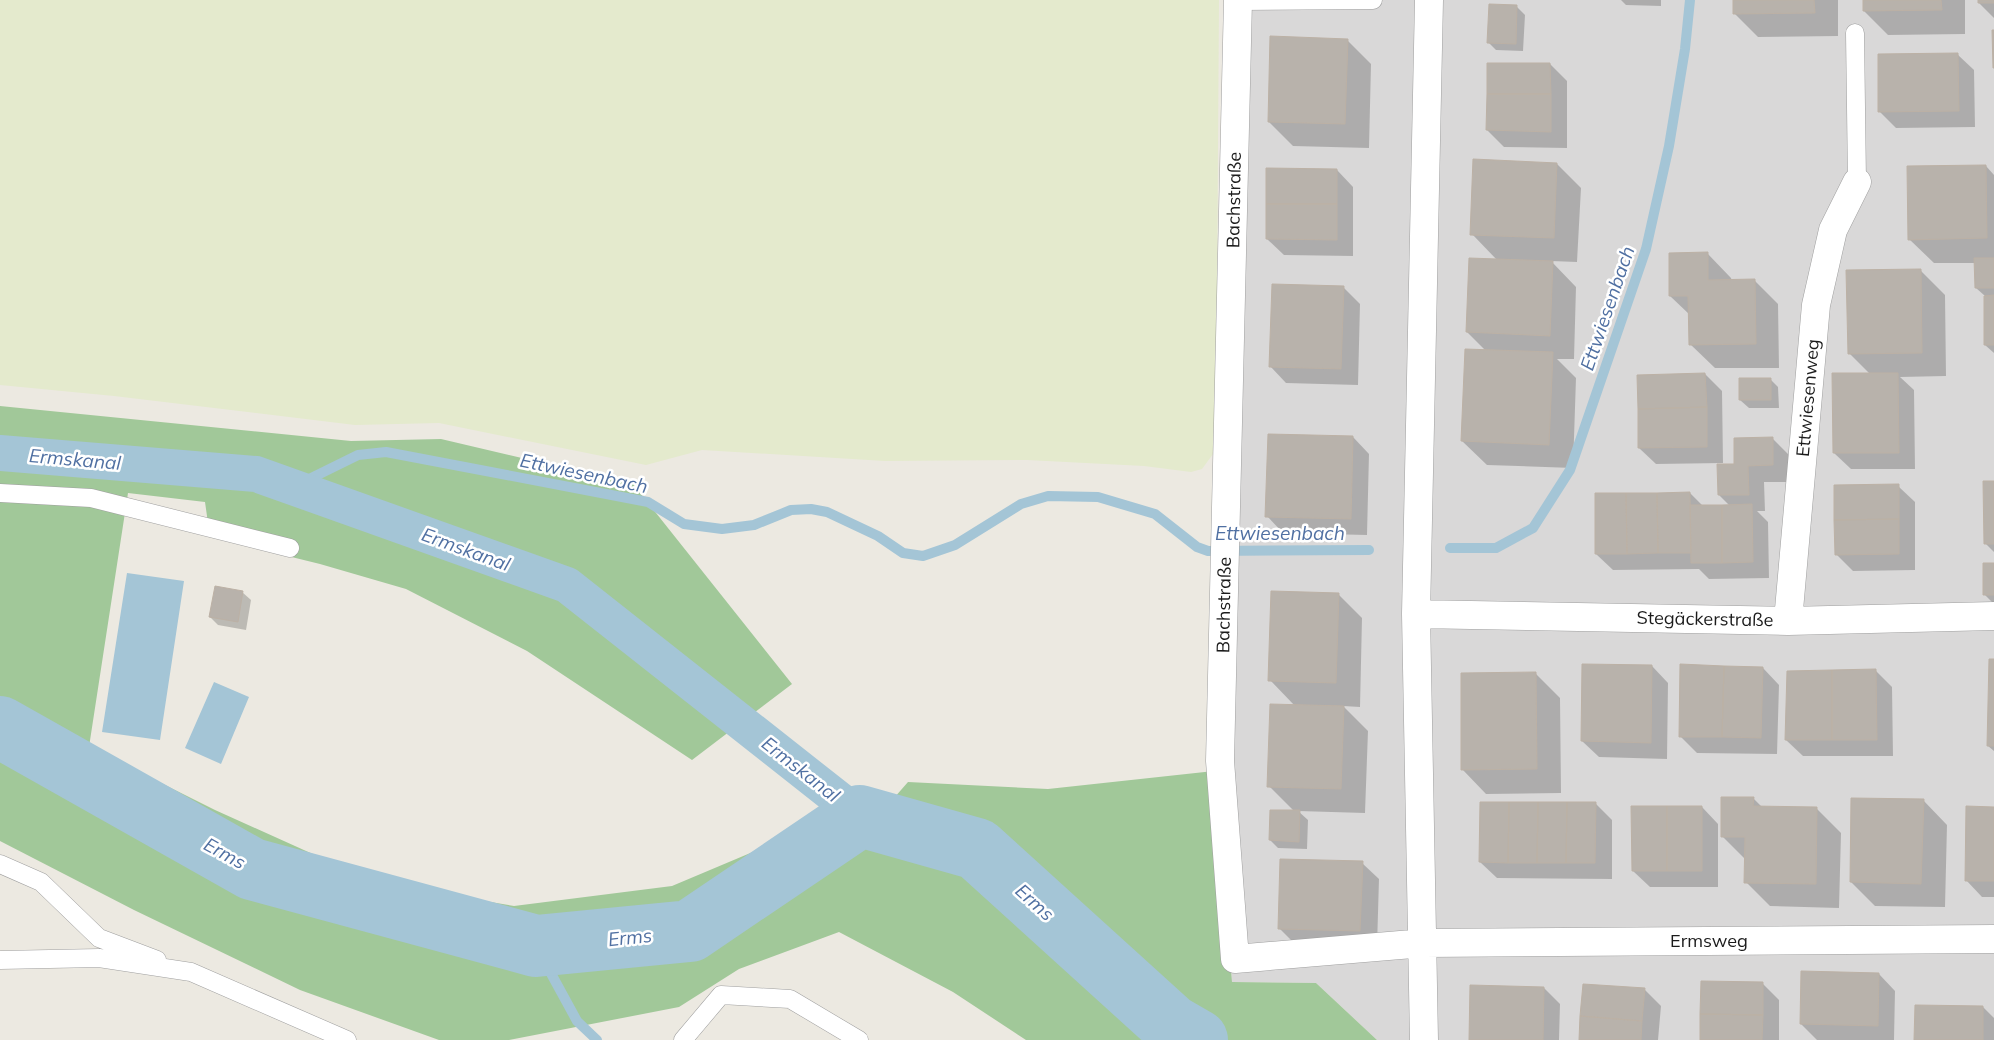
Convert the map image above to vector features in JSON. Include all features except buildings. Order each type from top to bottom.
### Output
[{"type":"street","name":"Bachstraße","points":[[1238,0],[1220,761],[1236,960],[1424,943]]},
{"type":"street","points":[[1424,1040],[1424,943],[1416,614],[1429,0]]},
{"type":"street","name":"Ettwiesenweg","points":[[1788,621],[1816,305],[1832,230],[1857,182]]},
{"type":"street","name":"Stegäckerstraße","points":[[1416,614],[1788,621],[1994,616]]},
{"type":"street","name":"Ermsweg","points":[[1424,943],[1994,939]]},
{"type":"lane","points":[[1238,0],[1373,0]]},
{"type":"lane","points":[[1855,33],[1857,182]]},
{"type":"lane","points":[[0,493],[91,498],[290,548]]},
{"type":"lane","points":[[0,864],[41,882],[99,938],[191,972],[347,1040]]},
{"type":"lane","points":[[0,960],[99,958],[191,972]]},
{"type":"lane","points":[[683,1040],[721,995],[790,998],[859,1040]]},
{"type":"shaded area","points":[[1248,0],[1994,0],[1994,1040],[1377,1040],[1316,983],[1232,982],[1215,774]]},
{"type":"green space","points":[[0,0],[1219,0],[1216,450],[1202,469],[1191,472],[1144,466],[1027,460],[885,461],[702,450],[646,465],[439,423],[355,425],[114,396],[0,385]]},
{"type":"green space","points":[[0,406],[351,441],[441,439],[633,484],[792,684],[692,760],[527,651],[406,589],[320,564],[210,537],[205,502],[128,493],[89,747],[215,810],[377,883],[514,906],[672,886],[781,840],[838,862],[908,782],[1048,789],[1214,771],[1232,982],[1316,983],[1377,1040],[1026,1040],[953,992],[839,932],[739,969],[679,1007],[509,1040],[439,1040],[300,990],[134,910],[0,841]]},
{"type":"water","points":[[127,573],[184,581],[160,740],[102,732]]},
{"type":"water","points":[[214,682],[249,697],[221,764],[185,748]]},
{"type":"waterway","name":"Ettwiesenbach","points":[[1450,548],[1496,548],[1533,528],[1570,470],[1646,249],[1669,146],[1685,49],[1690,0]]},
{"type":"waterway","name":"Ettwiesenbach","points":[[293,487],[358,455],[386,452],[648,502],[684,524],[722,529],[754,525],[791,510],[811,509],[827,512],[878,536],[903,553],[923,556],[955,545],[1021,504],[1048,496],[1098,497],[1155,514],[1197,547],[1208,551],[1369,550]]},
{"type":"waterway","name":"Ermskanal","points":[[0,453],[256,474],[567,585],[860,816]]},
{"type":"waterway","name":"Erms","points":[[0,727],[252,869],[536,946],[690,931],[860,816],[977,849],[1171,1025],[1197,1040]]},
{"type":"waterway","points":[[536,946],[577,1021],[597,1040]]}]
